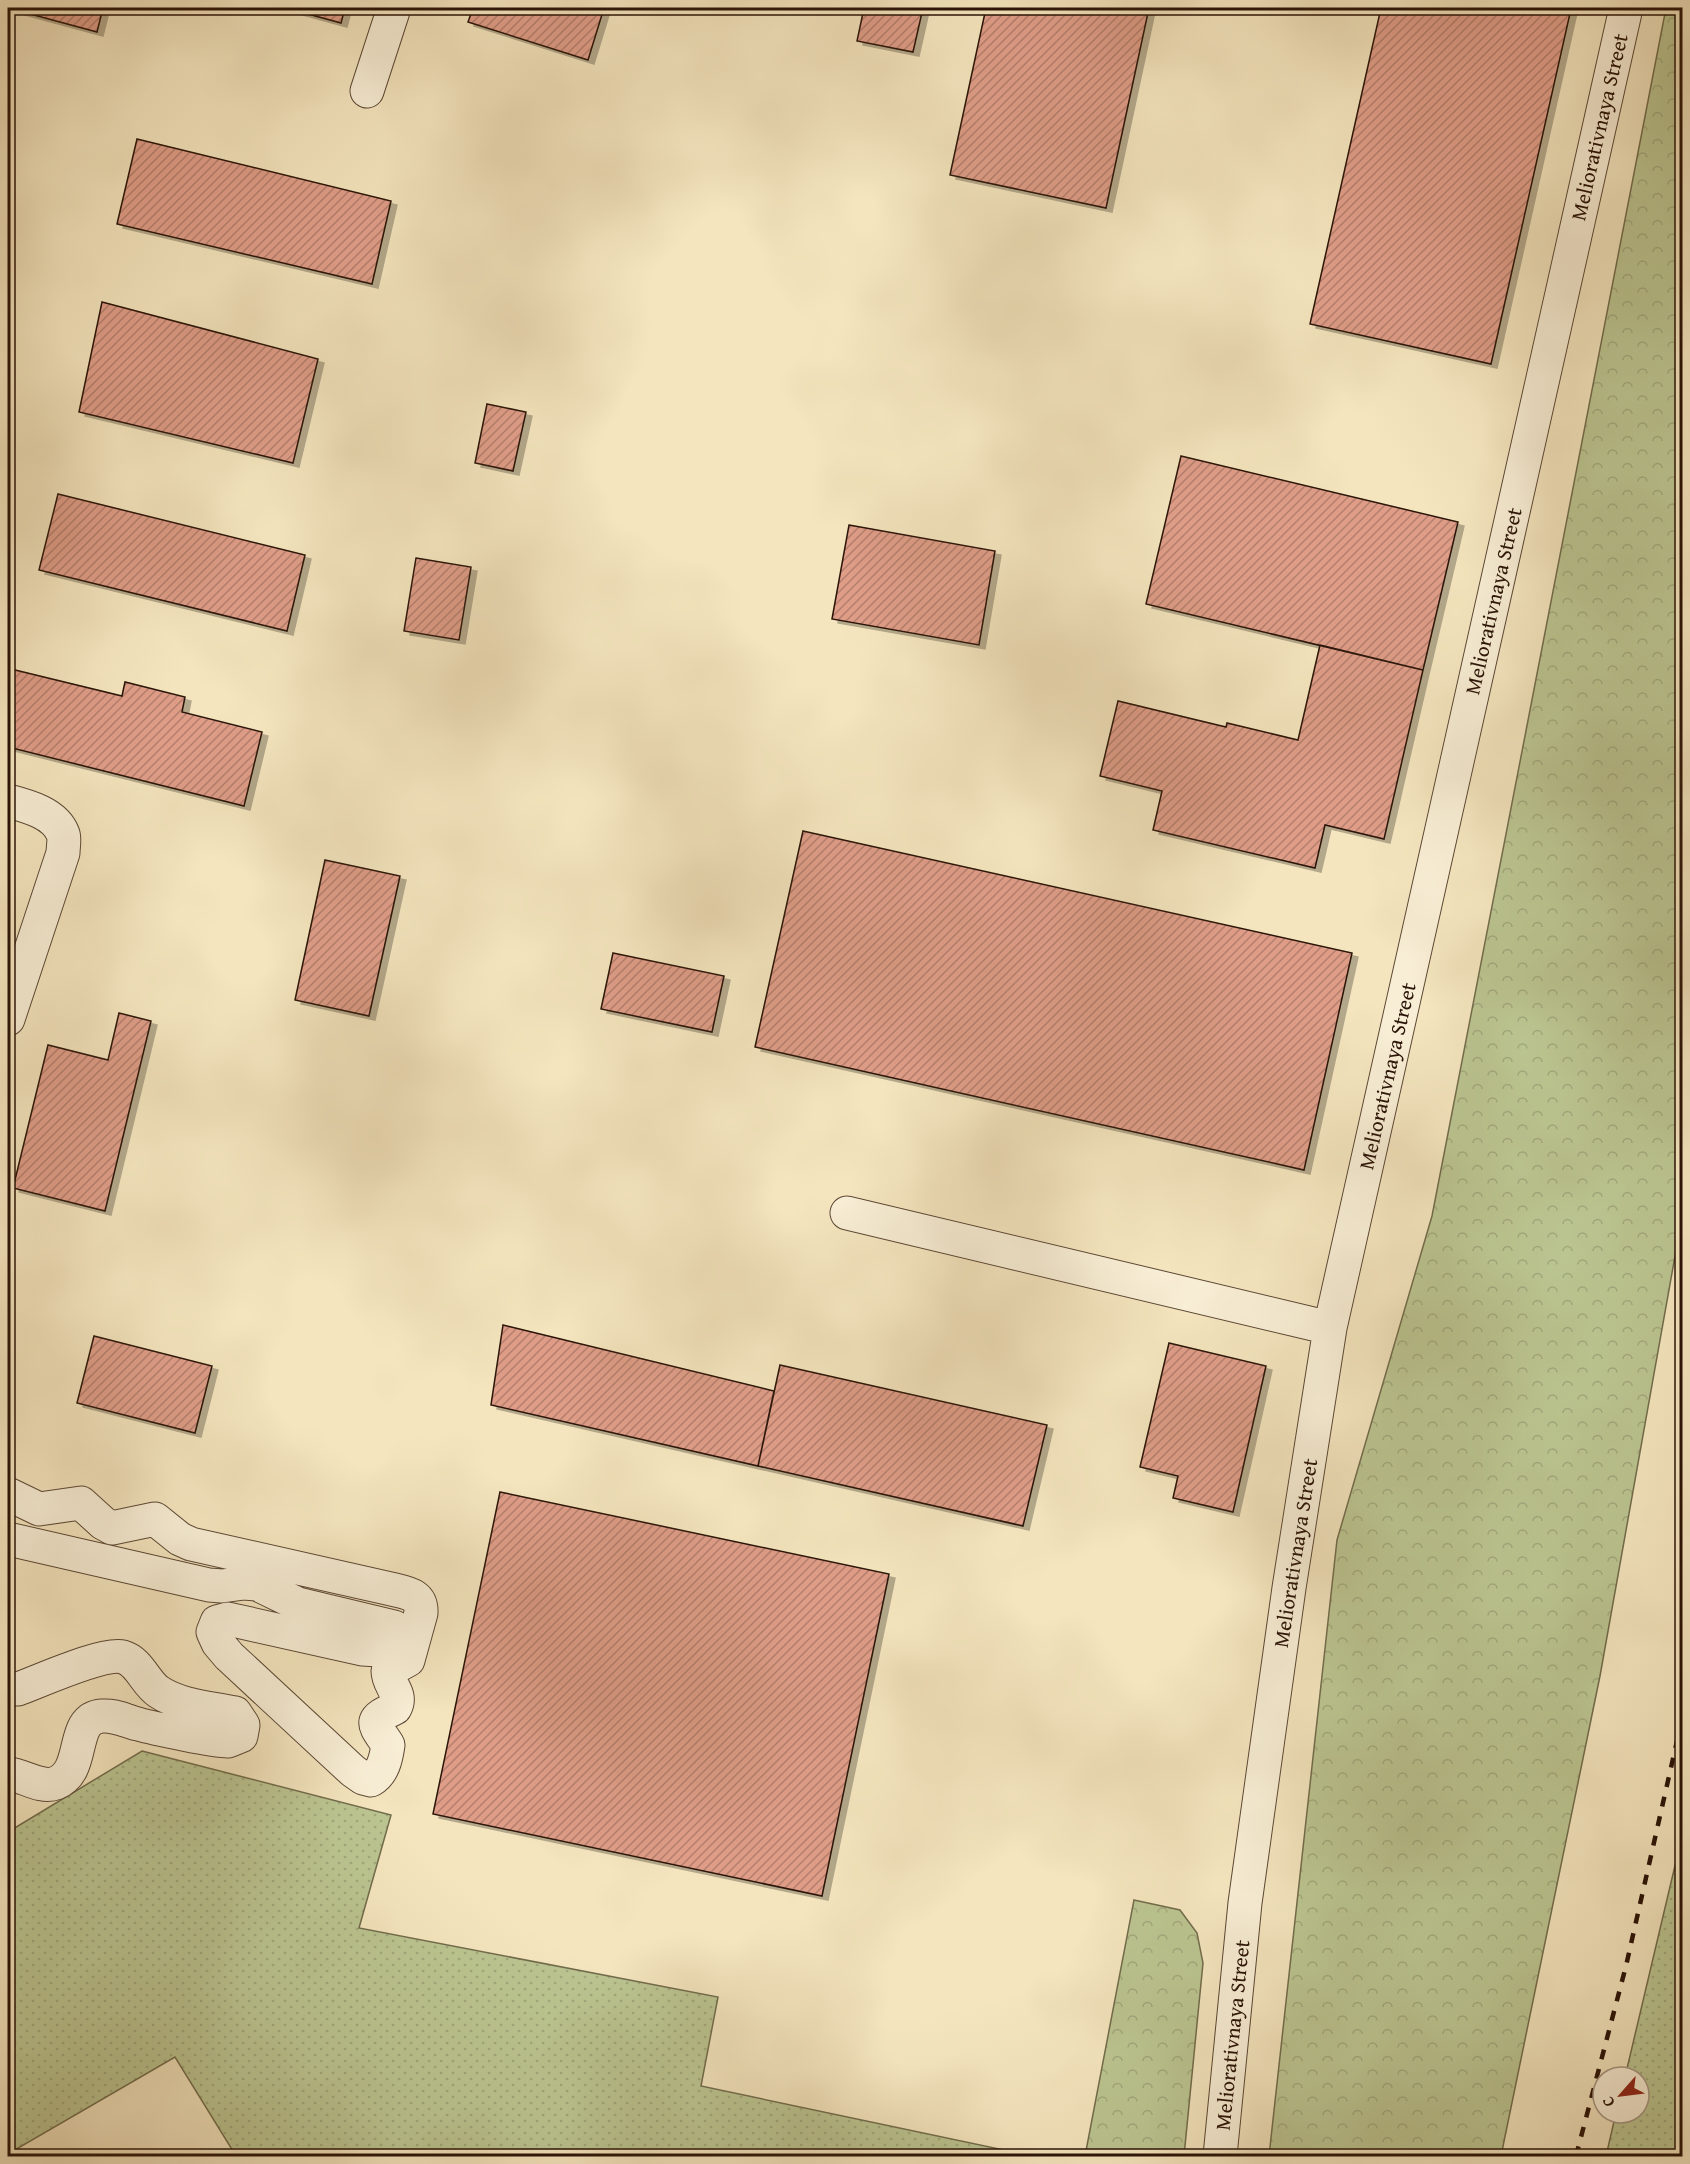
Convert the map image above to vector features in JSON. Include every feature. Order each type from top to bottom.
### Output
[{"type":"street","points":[[367,91],[394,8]]},
{"type":"street","name":"Meliorativnaya Street","points":[[1220,2157],[1245,1902],[1289,1588],[1330,1328],[1626,8]]},
{"type":"street","points":[[8,801],[33,808],[53,821],[63,835],[63,853],[8,1019]]},
{"type":"street","points":[[847,1213],[1330,1328]]},
{"type":"street","points":[[8,1494],[39,1509],[81,1503],[112,1528],[155,1519],[191,1545],[391,1589],[418,1598],[422,1606],[421,1613],[408,1660],[388,1671],[388,1677],[398,1694],[398,1702],[395,1708],[380,1715],[376,1721],[377,1728],[388,1745],[384,1764],[376,1777],[371,1780],[363,1778],[352,1771],[229,1656],[218,1643],[213,1632],[217,1622],[228,1619],[362,1649],[378,1650],[388,1649],[397,1643],[398,1634],[394,1628],[298,1604],[257,1584],[209,1585],[8,1539]]},
{"type":"street","points":[[8,1689],[18,1689],[105,1657],[123,1657],[134,1663],[158,1692],[177,1700],[235,1713],[243,1725],[241,1736],[226,1741],[136,1724],[116,1717],[99,1716],[86,1724],[79,1739],[76,1760],[68,1774],[56,1783],[40,1784],[18,1775],[8,1774]]},
{"type":"green space","points":[[1666,8],[1682,8],[1682,1217],[1600,1676],[1501,2156],[1269,2156],[1337,1540],[1432,1216]]},
{"type":"green space","points":[[142,1751],[391,1815],[359,1928],[718,1997],[701,2086],[1032,2156],[236,2156],[175,2057],[8,2154],[8,1832]]},
{"type":"green space","points":[[1682,1836],[1682,2156],[1606,2156],[1613,2125],[1651,2125],[1651,2065],[1628,2065]]},
{"type":"green space","points":[[1134,1900],[1180,1910],[1197,1933],[1203,1963],[1184,2156],[1085,2156]]},
{"type":"building","points":[[8,8],[103,8],[97,32]]},
{"type":"building","points":[[286,8],[345,8],[341,23]]},
{"type":"building","points":[[473,8],[604,8],[588,60],[468,22]]},
{"type":"building","points":[[864,8],[923,8],[913,52],[857,41]]},
{"type":"building","points":[[986,8],[1149,8],[1106,208],[950,175]]},
{"type":"building","points":[[1381,8],[1571,9],[1491,364],[1310,324]]},
{"type":"building","points":[[137,139],[391,201],[372,284],[117,224]]},
{"type":"building","points":[[102,302],[318,359],[293,463],[79,412]]},
{"type":"building","points":[[487,404],[526,412],[513,471],[475,463]]},
{"type":"building","points":[[1181,456],[1458,522],[1423,670],[1146,604]]},
{"type":"building","points":[[58,494],[305,555],[287,631],[39,570]]},
{"type":"building","points":[[849,525],[995,551],[979,645],[832,619]]},
{"type":"building","points":[[416,558],[471,567],[459,640],[404,631]]},
{"type":"building","points":[[1320,645],[1423,670],[1384,839],[1325,825],[1315,868],[1153,830],[1162,791],[1100,776],[1118,701],[1226,727],[1227,723],[1298,740]]},
{"type":"building","points":[[11,669],[122,696],[125,682],[185,697],[182,712],[262,732],[244,806],[8,747],[8,685]]},
{"type":"building","points":[[803,831],[1352,953],[1304,1170],[755,1047]]},
{"type":"building","points":[[325,860],[400,876],[369,1016],[295,1000]]},
{"type":"building","points":[[613,953],[724,976],[712,1032],[601,1009]]},
{"type":"building","points":[[119,1013],[151,1021],[105,1211],[13,1188],[48,1045],[108,1060]]},
{"type":"building","points":[[503,1325],[774,1391],[758,1466],[491,1405]]},
{"type":"building","points":[[94,1336],[212,1366],[195,1433],[77,1403]]},
{"type":"building","points":[[1169,1343],[1266,1366],[1233,1512],[1173,1498],[1178,1476],[1140,1467]]},
{"type":"building","points":[[780,1365],[1047,1425],[1023,1526],[758,1466]]},
{"type":"building","points":[[500,1492],[889,1574],[822,1896],[433,1814]]},
{"type":"railway","points":[[1576,2156],[1626,1966],[1682,1719]]}]
